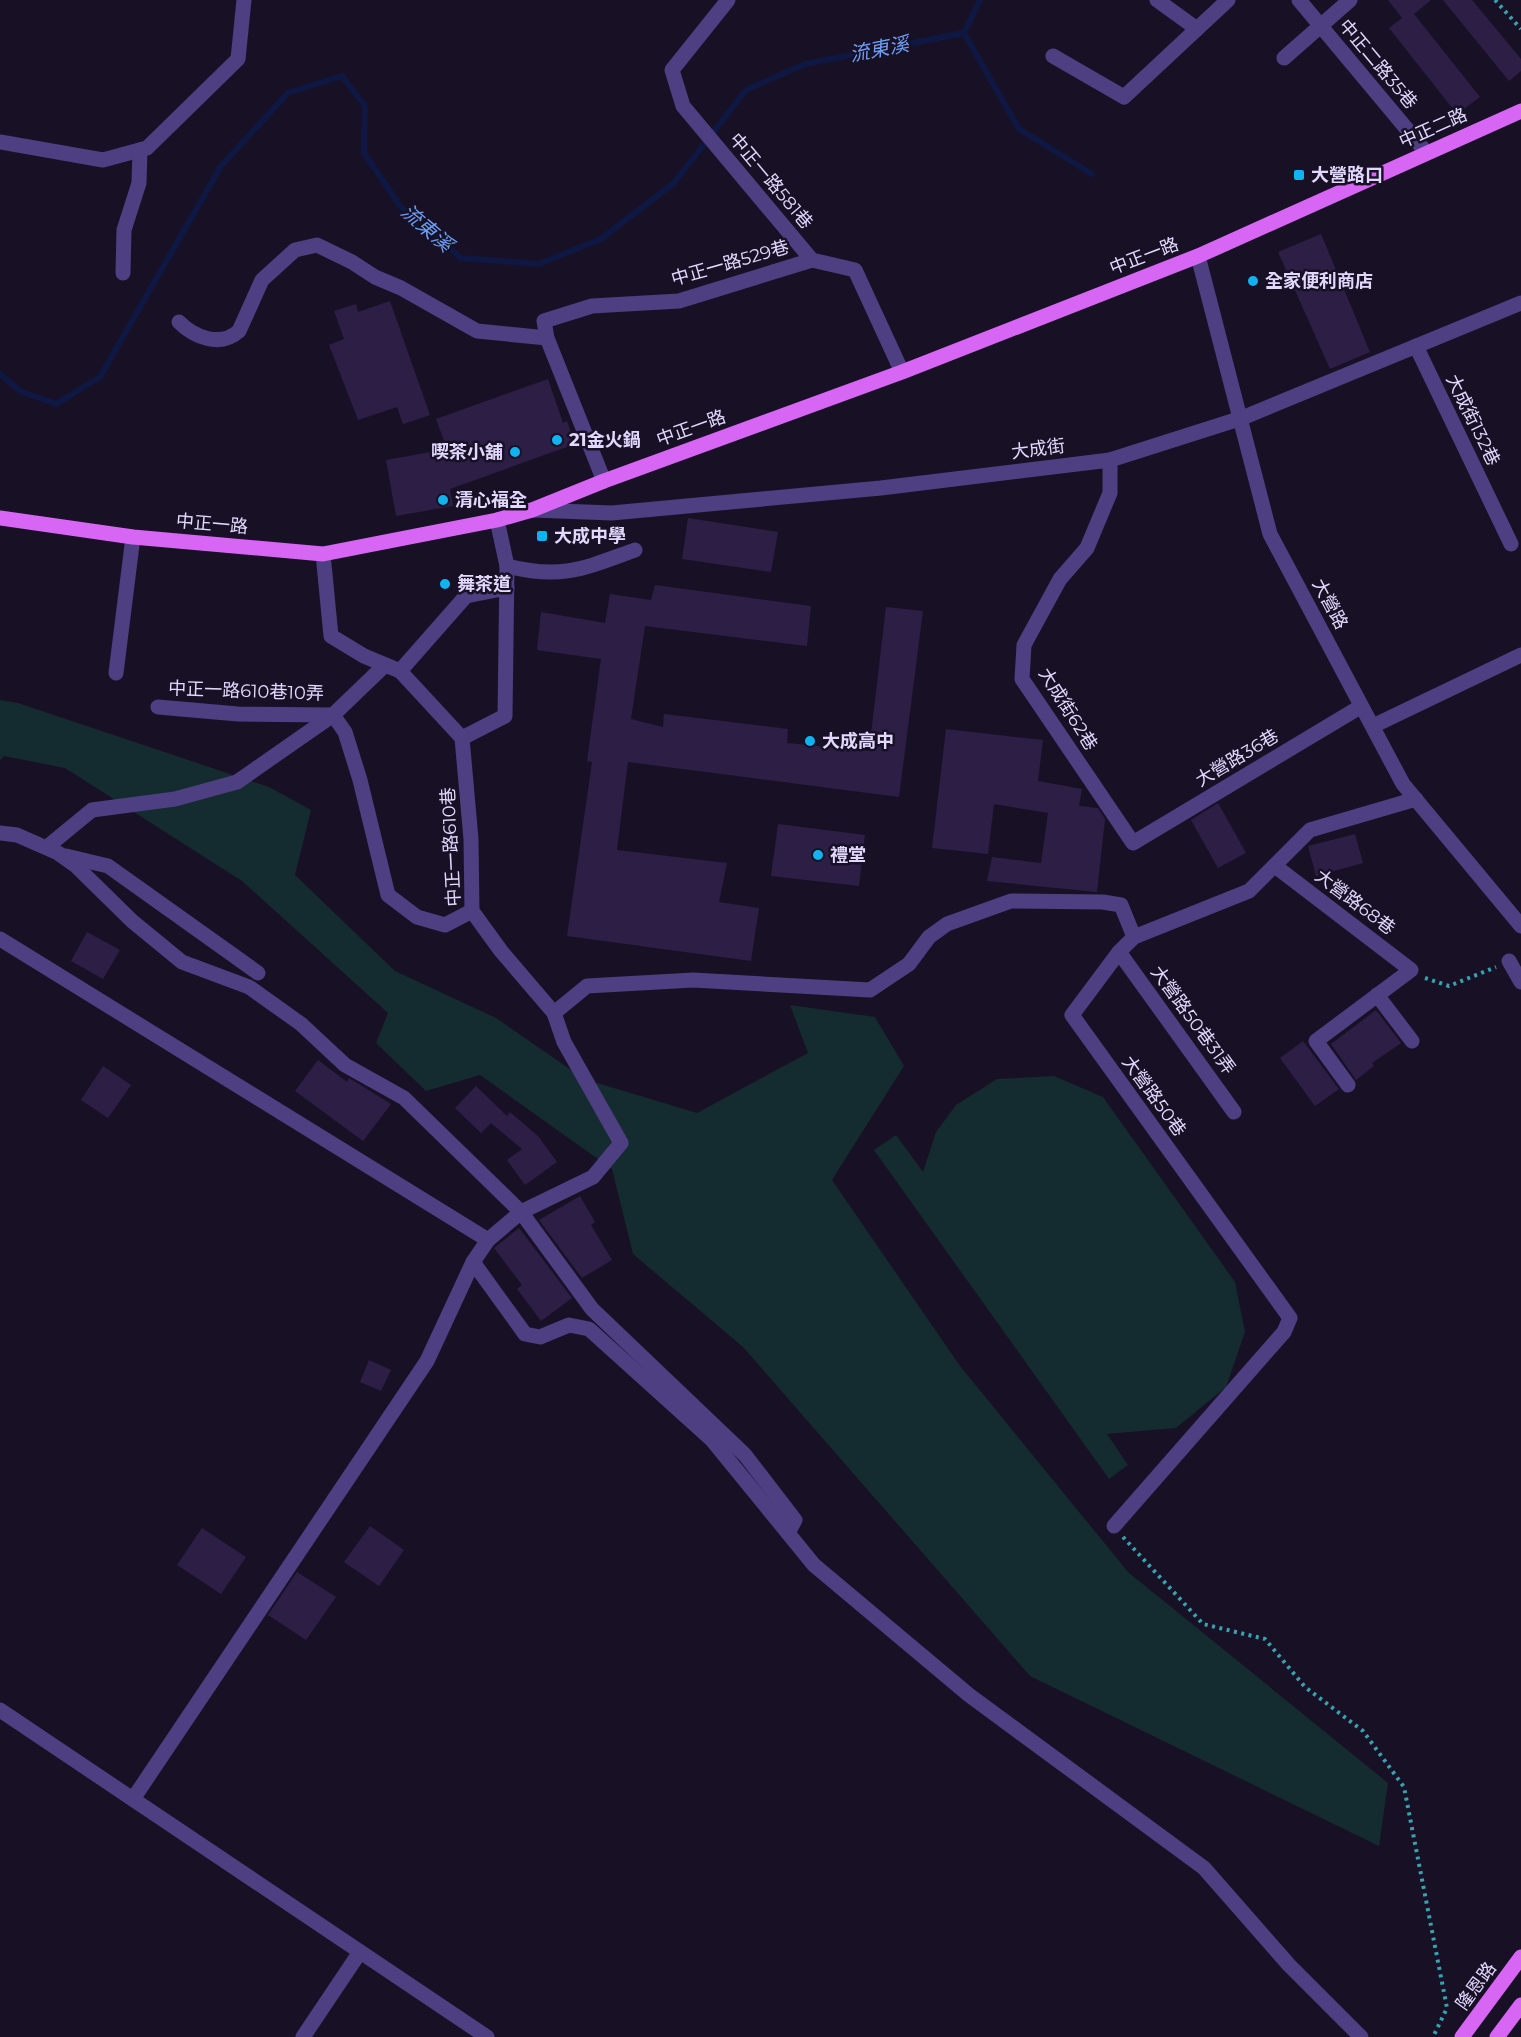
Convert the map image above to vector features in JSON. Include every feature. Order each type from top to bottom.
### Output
[{"type":"main road","name":"中正二路","points":[[1198,256],[1521,111]]},
{"type":"main road","name":"中正一路","points":[[0,518],[133,537],[323,554],[497,520],[532,510],[604,481],[902,372],[1198,256]]},
{"type":"main road","name":"隆恩路","points":[[1462,2037],[1521,1957]]},
{"type":"main road","points":[[1497,2037],[1521,2005]]},
{"type":"street","points":[[0,142],[103,160],[147,148],[238,59],[244,0]]},
{"type":"street","name":"中正一路581巷","points":[[728,0],[672,70],[683,106],[812,260]]},
{"type":"street","points":[[1157,0],[1197,29]]},
{"type":"street","points":[[1053,56],[1124,97],[1228,0]]},
{"type":"street","name":"中正二路35巷","points":[[1299,0],[1426,152]]},
{"type":"street","points":[[1284,58],[1350,0]]},
{"type":"street","points":[[123,273],[124,230],[139,183],[140,150]]},
{"type":"street","points":[[179,322],[191,334],[211,340],[234,336],[239,332],[262,280],[295,250],[317,245],[352,262],[375,277],[401,288],[477,331],[548,338],[604,481]]},
{"type":"street","name":"大營路","points":[[1198,256],[1242,418],[1270,534],[1403,784],[1521,926]]},
{"type":"street","points":[[812,260],[855,270],[902,372]]},
{"type":"street","name":"中正一路529巷","points":[[548,338],[544,321],[592,306],[679,301],[812,260]]},
{"type":"street","name":"大成街","points":[[532,510],[612,513],[881,488],[1110,460],[1242,418],[1521,303]]},
{"type":"street","name":"大成街132巷","points":[[1416,346],[1511,544]]},
{"type":"street","name":"大成街62巷","points":[[1110,460],[1110,494],[1087,548],[1060,579],[1024,645],[1022,679],[1133,843]]},
{"type":"street","points":[[323,554],[332,636],[364,656],[393,668],[462,738],[505,716],[507,566],[497,520]]},
{"type":"street","points":[[116,673],[133,537]]},
{"type":"street","points":[[507,566],[533,573],[578,571],[635,549]]},
{"type":"street","points":[[52,850],[92,810],[175,799],[237,782],[333,715],[393,668],[466,596],[507,588]]},
{"type":"street","points":[[1373,726],[1521,655]]},
{"type":"street","name":"中正一路610巷10弄","points":[[158,707],[237,714],[333,715]]},
{"type":"street","name":"大營路36巷","points":[[1133,843],[1360,707]]},
{"type":"street","points":[[333,715],[345,732],[360,780],[388,895],[417,917],[445,925],[472,911]]},
{"type":"street","name":"中正一路610巷","points":[[462,738],[471,839],[472,911],[501,951],[554,1013],[564,1042],[621,1143],[593,1177],[521,1212]]},
{"type":"street","name":"大營路50巷","points":[[1113,1527],[1284,1332],[1290,1318],[1072,1015],[1119,952],[1134,937],[1250,891],[1310,830],[1416,800]]},
{"type":"street","points":[[0,832],[17,835],[52,850],[108,866],[258,974]]},
{"type":"street","points":[[52,850],[75,865],[132,921],[182,962],[249,987],[301,1024],[345,1065],[404,1098],[521,1212],[592,1309],[745,1455],[795,1520],[788,1533]]},
{"type":"street","name":"大營路68巷","points":[[1275,866],[1411,970]]},
{"type":"street","points":[[554,1013],[587,986],[693,980],[870,990],[909,964],[929,937],[947,924],[1011,901],[1103,902],[1121,905],[1134,937]]},
{"type":"street","points":[[0,939],[488,1240]]},
{"type":"street","name":"大營路50巷31弄","points":[[1119,952],[1234,1112]]},
{"type":"street","points":[[1509,961],[1521,982]]},
{"type":"street","points":[[1348,1085],[1316,1041],[1411,970]]},
{"type":"street","points":[[1377,995],[1412,1041]]},
{"type":"street","points":[[133,1799],[427,1361],[473,1262],[488,1240],[521,1212]]},
{"type":"street","points":[[473,1262],[525,1334],[540,1337],[569,1325],[589,1329],[712,1440],[814,1564],[969,1695],[1204,1868],[1289,1965],[1361,2037]]},
{"type":"street","points":[[0,1710],[487,2037]]},
{"type":"street","points":[[303,2037],[360,1952]]},
{"type":"path","points":[[1495,0],[1521,29]]},
{"type":"path","points":[[1411,970],[1418,975],[1449,986],[1509,961]]},
{"type":"path","points":[[1113,1527],[1203,1624],[1265,1639],[1305,1687],[1363,1731],[1404,1787],[1447,2008],[1432,2037]]},
{"type":"green space","points":[[0,700],[18,703],[269,787],[311,810],[295,875],[395,971],[496,1018],[584,1079],[697,1113],[808,1053],[790,1005],[875,1017],[904,1066],[832,1180],[960,1366],[1128,1572],[1388,1783],[1379,1846],[1030,1676],[743,1347],[633,1254],[612,1169],[480,1075],[426,1091],[376,1043],[388,1013],[242,881],[65,768],[4,756],[0,761]]},
{"type":"green space","points":[[1054,1076],[1103,1097],[1235,1282],[1245,1332],[1226,1387],[1176,1428],[1107,1434],[1128,1465],[1109,1479],[874,1150],[896,1135],[923,1172],[936,1132],[956,1105],[997,1079]]},
{"type":"building","points":[[1388,0],[1431,0],[1414,14],[1480,97],[1457,114],[1389,28],[1402,18]]},
{"type":"building","points":[[1443,0],[1472,0],[1521,59],[1521,71],[1509,81]]},
{"type":"building","points":[[1321,234],[1370,352],[1330,369],[1278,252]]},
{"type":"building","points":[[390,301],[430,415],[403,424],[397,407],[358,420],[329,345],[344,339],[334,311],[356,304],[358,312]]},
{"type":"building","points":[[548,379],[563,423],[567,421],[575,444],[450,489],[453,506],[396,516],[386,460],[447,449],[436,419]]},
{"type":"building","points":[[688,518],[778,532],[771,572],[682,559]]},
{"type":"building","points":[[655,585],[811,606],[807,646],[645,626],[631,719],[663,727],[664,714],[788,729],[787,743],[869,751],[886,607],[923,611],[899,797],[628,762],[617,850],[727,863],[719,902],[759,908],[751,961],[567,936],[592,762],[587,761],[601,659],[537,650],[541,612],[605,623],[610,594],[651,600]]},
{"type":"building","points":[[946,729],[1043,740],[1038,781],[1082,789],[1079,806],[1098,808],[1105,819],[1097,892],[987,881],[992,857],[1041,863],[1048,813],[994,804],[988,854],[932,848]]},
{"type":"building","points":[[1218,803],[1246,853],[1218,868],[1191,820]]},
{"type":"building","name":"禮堂","points":[[778,824],[865,835],[859,886],[771,876]]},
{"type":"building","points":[[1355,834],[1363,863],[1316,876],[1308,846]]},
{"type":"building","points":[[87,932],[120,950],[103,979],[71,961]]},
{"type":"building","points":[[1376,1010],[1401,1043],[1372,1063],[1374,1066],[1356,1080],[1331,1044]]},
{"type":"building","points":[[1303,1041],[1339,1089],[1315,1106],[1280,1058]]},
{"type":"building","points":[[318,1060],[347,1082],[349,1078],[391,1104],[363,1141],[295,1091]]},
{"type":"building","points":[[103,1066],[131,1085],[108,1118],[81,1100]]},
{"type":"building","points":[[476,1086],[507,1116],[510,1112],[538,1136],[557,1162],[525,1185],[507,1160],[522,1149],[491,1123],[481,1133],[455,1108]]},
{"type":"building","points":[[580,1196],[595,1222],[591,1225],[612,1260],[582,1278],[539,1220]]},
{"type":"building","points":[[519,1228],[572,1298],[541,1321],[517,1289],[522,1285],[494,1248]]},
{"type":"building","points":[[369,1360],[391,1370],[381,1391],[360,1382]]},
{"type":"building","points":[[370,1526],[404,1550],[379,1586],[344,1562]]},
{"type":"building","points":[[202,1528],[246,1557],[221,1594],[177,1565]]},
{"type":"building","points":[[297,1572],[336,1597],[306,1640],[268,1615]]},
{"type":"waterway","name":"流東溪","points":[[0,374],[20,391],[56,404],[100,377],[221,166],[288,93],[342,76],[365,106],[364,153],[400,206],[461,258],[539,264],[601,239],[674,183],[746,90],[805,64],[964,33],[980,0]]},
{"type":"waterway","points":[[964,33],[1019,129],[1092,174]]},
{"type":"place","name":"大營路口","points":[[1299,175]]},
{"type":"place","name":"全家便利商店","points":[[1253,281]]},
{"type":"place","name":"21金火鍋","points":[[557,440]]},
{"type":"place","name":"喫茶小舖","points":[[515,452]]},
{"type":"place","name":"清心福全","points":[[443,500]]},
{"type":"place","name":"大成中學","points":[[542,536]]},
{"type":"place","name":"舞茶道","points":[[445,584]]},
{"type":"place","name":"大成高中","points":[[810,741]]},
{"type":"place","name":"禮堂","points":[[818,855]]}]
